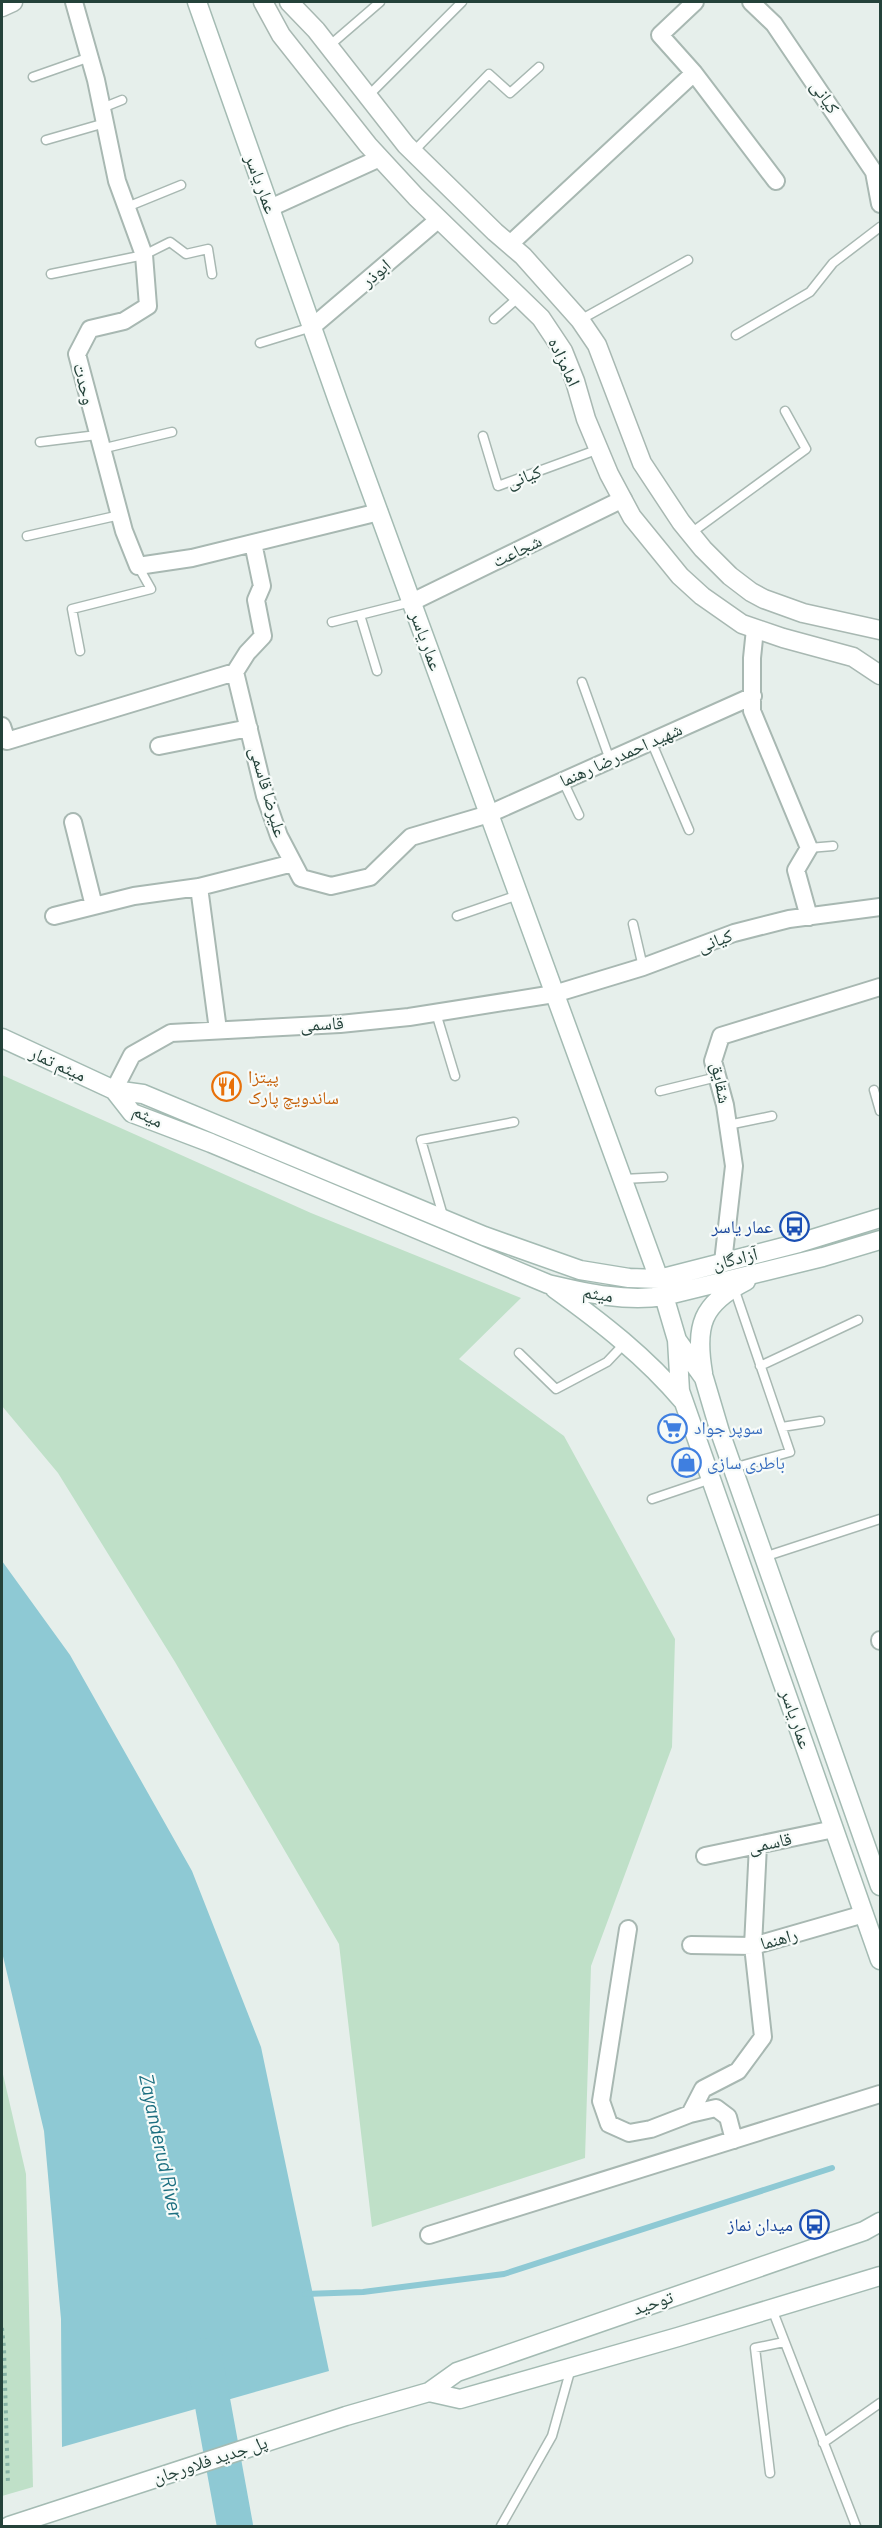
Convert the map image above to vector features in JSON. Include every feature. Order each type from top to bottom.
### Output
[{"type":"main road","points":[[2,7],[13,2]]},
{"type":"main road","name":"عمار یاسر","points":[[197,2],[312,327],[662,1288],[677,1340],[680,1391],[683,1401],[880,1960]]},
{"type":"main road","name":"امامزاده","points":[[262,2],[281,35],[380,158],[541,318],[563,351],[598,449],[632,517],[680,576],[702,596],[742,624],[853,657],[880,675]]},
{"type":"main road","name":"امامزاده","points":[[289,2],[329,47],[413,152],[550,284],[580,320],[597,345],[642,463],[691,534],[730,576],[757,595],[803,613],[879,626]]},
{"type":"main road","name":"میثم تمار","points":[[2,1038],[114,1090]]},
{"type":"main road","name":"میثم","points":[[114,1090],[143,1094],[444,1219],[580,1270],[629,1278],[662,1288]]},
{"type":"main road","name":"میثم","points":[[114,1090],[132,1113],[549,1284],[625,1298],[643,1299],[662,1288]]},
{"type":"main road","name":"آزادگان","points":[[662,1288],[723,1262],[799,1243],[880,1218]]},
{"type":"main road","name":"آزادگان","points":[[662,1288],[763,1271],[880,1240]]},
{"type":"main road","points":[[704,1378],[699,1334],[705,1315],[719,1299],[763,1271]]},
{"type":"main road","points":[[549,1284],[602,1322],[683,1401]]},
{"type":"main road","name":"عمار یاسر","points":[[677,1340],[704,1378],[732,1468],[879,1875]]},
{"type":"main road","name":"توحید","points":[[346,2416],[429,2392],[457,2372],[864,2231],[880,2222]]},
{"type":"main road","name":"توحید","points":[[429,2392],[460,2399],[880,2276]]},
{"type":"main road","name":"پل جدید فلاورجان","points":[[9,2526],[346,2416]]},
{"type":"street","name":"وحدت","points":[[74,2],[90,57],[117,181],[144,255],[148,306],[124,321],[90,329],[77,354],[120,515],[138,566]]},
{"type":"street","points":[[695,2],[660,35],[694,74],[776,181]]},
{"type":"street","name":"کیانی","points":[[751,2],[774,24],[874,172],[880,204]]},
{"type":"street","points":[[510,244],[694,74]]},
{"type":"street","points":[[270,208],[380,158]]},
{"type":"street","name":"ابوذر","points":[[312,327],[439,219]]},
{"type":"street","name":"شجاعت","points":[[412,602],[623,499]]},
{"type":"street","points":[[138,566],[192,558],[379,512]]},
{"type":"street","points":[[2,726],[7,741],[235,672],[247,653],[263,636],[256,600],[262,586],[253,543]]},
{"type":"street","points":[[755,628],[752,658],[752,711],[775,772],[809,848],[796,870],[809,917]]},
{"type":"street","name":"علیرضا قاسمی","points":[[235,672],[265,796],[279,836],[301,878],[332,886],[370,877],[411,837],[489,814]]},
{"type":"street","name":"شهید احمدرضا رهنما","points":[[489,814],[753,696]]},
{"type":"street","points":[[159,746],[249,728]]},
{"type":"street","points":[[74,822],[94,906]]},
{"type":"street","points":[[54,916],[134,896],[200,887],[292,863]]},
{"type":"street","points":[[200,887],[218,1030]]},
{"type":"street","name":"کیانی","points":[[555,993],[643,967],[734,933],[789,919],[880,907]]},
{"type":"street","name":"شقایق","points":[[723,1262],[734,1166],[728,1125],[713,1061],[721,1036],[880,987]]},
{"type":"street","name":"قاسمی","points":[[114,1090],[132,1056],[171,1033],[340,1024],[436,1013],[555,993]]},
{"type":"street","name":"قاسمی","points":[[705,1856],[834,1829]]},
{"type":"street","points":[[690,2114],[703,2089],[738,2071],[763,2037],[753,1946],[758,1845]]},
{"type":"street","name":"راهنما","points":[[691,1945],[753,1946],[864,1914]]},
{"type":"street","points":[[628,1929],[601,2101],[609,2124],[629,2133],[651,2129],[690,2114],[716,2108],[728,2117],[734,2140]]},
{"type":"street","points":[[429,2235],[880,2094]]},
{"type":"lane","points":[[329,47],[380,2]]},
{"type":"lane","points":[[368,96],[462,2]]},
{"type":"lane","points":[[33,77],[90,57]]},
{"type":"lane","points":[[413,152],[489,74],[510,93],[539,67]]},
{"type":"lane","points":[[46,140],[103,115],[122,100]]},
{"type":"lane","points":[[127,207],[181,185]]},
{"type":"lane","points":[[736,335],[810,292],[833,263],[880,227]]},
{"type":"lane","points":[[51,274],[144,255],[170,242],[186,254],[207,249],[212,274]]},
{"type":"lane","points":[[580,320],[688,260]]},
{"type":"lane","points":[[494,319],[520,297]]},
{"type":"lane","points":[[260,343],[312,327]]},
{"type":"lane","points":[[691,534],[806,449],[786,411]]},
{"type":"lane","points":[[40,442],[99,442],[172,432]]},
{"type":"lane","name":"کیانی","points":[[483,436],[498,486],[598,449]]},
{"type":"lane","points":[[27,536],[120,515]]},
{"type":"lane","points":[[80,651],[72,609],[151,589],[138,566]]},
{"type":"lane","points":[[332,622],[412,602]]},
{"type":"lane","points":[[360,615],[377,671]]},
{"type":"lane","points":[[582,682],[609,760]]},
{"type":"lane","points":[[651,741],[689,830]]},
{"type":"lane","points":[[563,781],[579,815]]},
{"type":"lane","points":[[809,848],[833,846]]},
{"type":"lane","points":[[457,916],[518,895]]},
{"type":"lane","points":[[633,924],[643,967]]},
{"type":"lane","points":[[436,1013],[455,1076]]},
{"type":"lane","points":[[660,1091],[717,1077]]},
{"type":"lane","points":[[874,1090],[880,1110]]},
{"type":"lane","points":[[728,1125],[772,1116]]},
{"type":"lane","points":[[444,1219],[420,1140],[514,1122]]},
{"type":"lane","points":[[622,1179],[663,1177]]},
{"type":"lane","points":[[732,1468],[790,1452],[734,1288]]},
{"type":"lane","points":[[760,1366],[858,1320]]},
{"type":"lane","points":[[519,1353],[556,1389],[607,1362],[625,1343]]},
{"type":"lane","points":[[782,1427],[820,1421]]},
{"type":"lane","points":[[652,1499],[711,1479]]},
{"type":"lane","points":[[764,1557],[880,1519]]},
{"type":"lane","points":[[771,2309],[856,2526]]},
{"type":"lane","points":[[770,2473],[755,2348],[784,2342]]},
{"type":"lane","points":[[501,2526],[552,2436],[571,2367]]},
{"type":"lane","points":[[824,2443],[880,2403]]},
{"type":"path","points":[[2,2328],[8,2486]]},
{"type":"path","points":[[2,2378],[5,2385]]},
{"type":"green space","points":[[2,1075],[311,1213],[521,1298],[459,1359],[564,1436],[675,1639],[672,1747],[591,1966],[585,2158],[372,2227],[339,1944],[175,1662],[58,1473],[2,1406]]},
{"type":"green space","points":[[2,2070],[26,2174],[33,2487],[2,2496]]},
{"type":"water","points":[[2,1561],[70,1655],[192,1871],[261,2047],[329,2371],[62,2447],[61,2319],[44,2131],[2,1952]]},
{"type":"waterway","points":[[305,2294],[363,2292],[504,2274],[832,2168]]},
{"type":"waterway","name":"Zayanderud River","points":[[204,2356],[235,2526]]},
{"type":"place","name":"پیتزا ساندویچ پارک","points":[[227,1087]]},
{"type":"place","name":"عمار یاسر","points":[[794,1227]]},
{"type":"place","name":"سوپر جواد","points":[[673,1428]]},
{"type":"place","name":"باطری سازی","points":[[686,1463]]},
{"type":"place","name":"میدان نماز","points":[[814,2225]]}]
